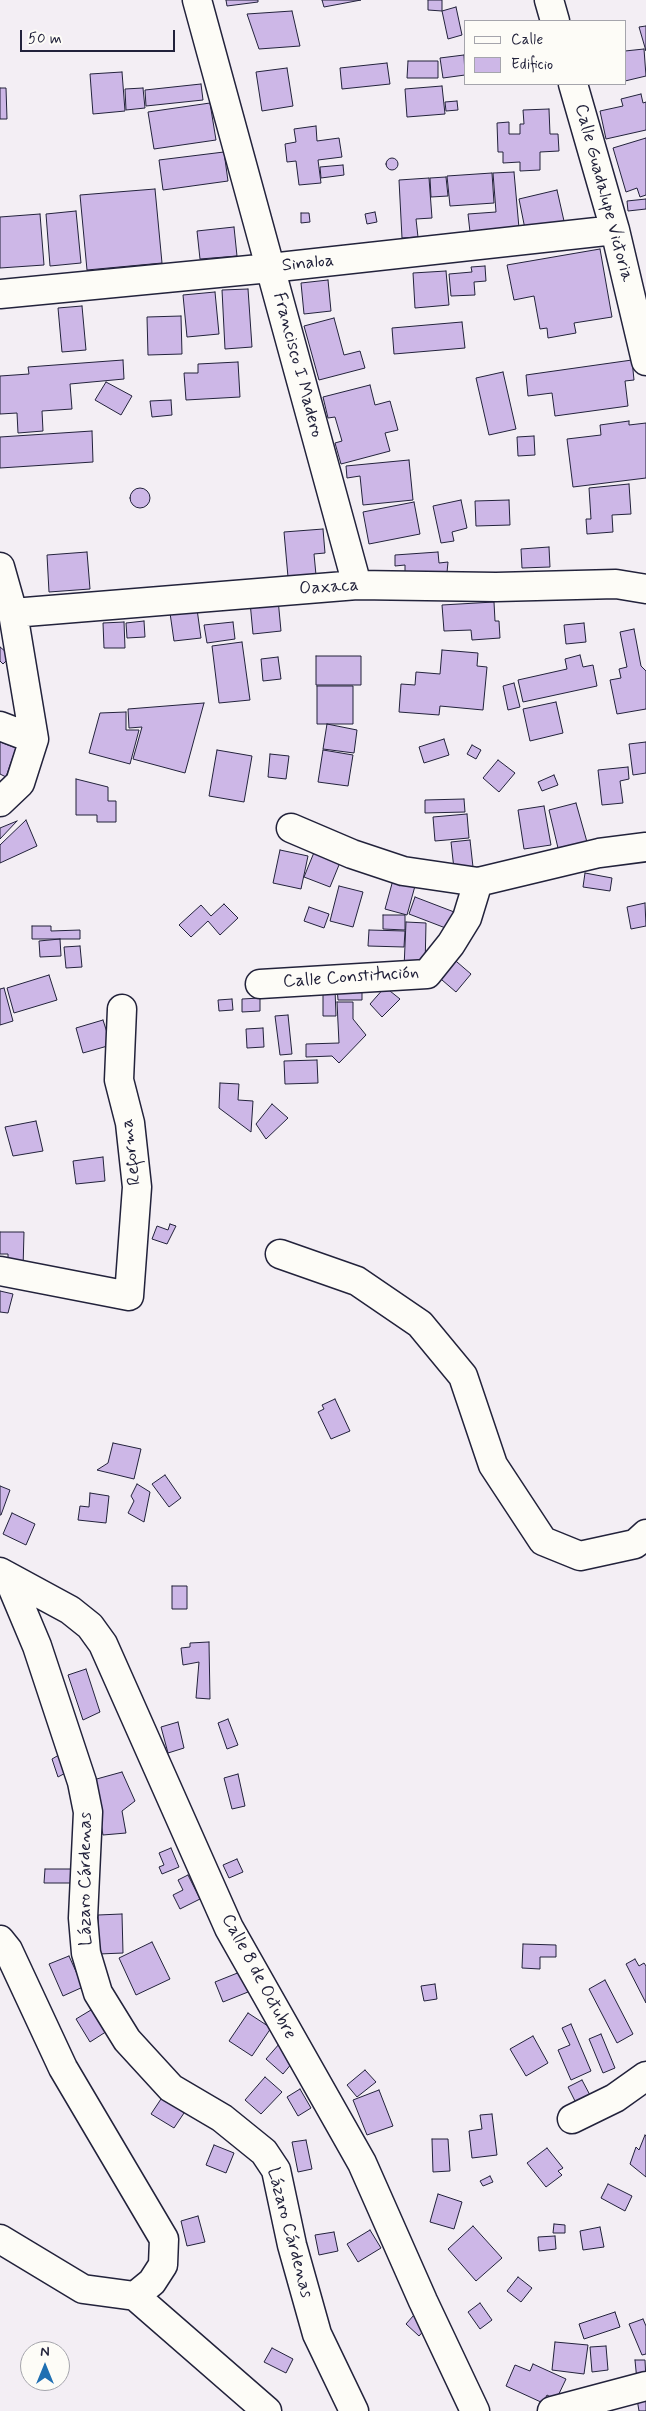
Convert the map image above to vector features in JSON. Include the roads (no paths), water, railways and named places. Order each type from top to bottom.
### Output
[{"type":"street","name":"Francisco I Madero","points":[[198,0],[357,585]]},
{"type":"street","points":[[549,0],[555,20]]},
{"type":"street","name":"Calle Guadalupe Victoria","points":[[573,85],[615,230],[635,269],[646,361]]},
{"type":"street","name":"Sinaloa","points":[[0,294],[270,268],[615,230]]},
{"type":"street","points":[[0,567],[13,613],[34,739],[20,783],[0,802]]},
{"type":"street","name":"Oaxaca","points":[[13,613],[357,585],[496,587],[616,584],[646,589]]},
{"type":"street","points":[[0,726],[34,739]]},
{"type":"street","points":[[290,828],[352,854],[403,871],[478,882],[598,854],[646,847]]},
{"type":"street","name":"Calle Constitución","points":[[260,984],[426,974],[451,944],[468,918],[478,882]]},
{"type":"street","name":"Reforma","points":[[0,1270],[129,1296],[137,1187],[130,1123],[119,1080],[122,1009]]},
{"type":"street","points":[[280,1254],[357,1281],[420,1324],[463,1376],[493,1464],[543,1541],[580,1556],[635,1544],[646,1534]]},
{"type":"street","name":"Lázaro Cárdenas","points":[[4,1574],[37,1646],[83,1790],[88,1812],[83,1918],[86,1953],[98,1993],[127,2040],[171,2088],[222,2118],[264,2152],[276,2170],[292,2245],[317,2334],[354,2411]]},
{"type":"street","name":"Calle 8 de Octubre","points":[[4,1574],[70,1610],[90,1626],[103,1644],[229,1928],[362,2163],[423,2301],[475,2411]]},
{"type":"street","points":[[0,1940],[8,1950],[63,2068],[164,2239],[163,2265],[152,2282],[134,2296]]},
{"type":"street","points":[[572,2119],[616,2098],[646,2076]]},
{"type":"street","points":[[0,2239],[83,2289],[134,2296],[267,2411]]},
{"type":"street","points":[[552,2411],[646,2386]]}]
